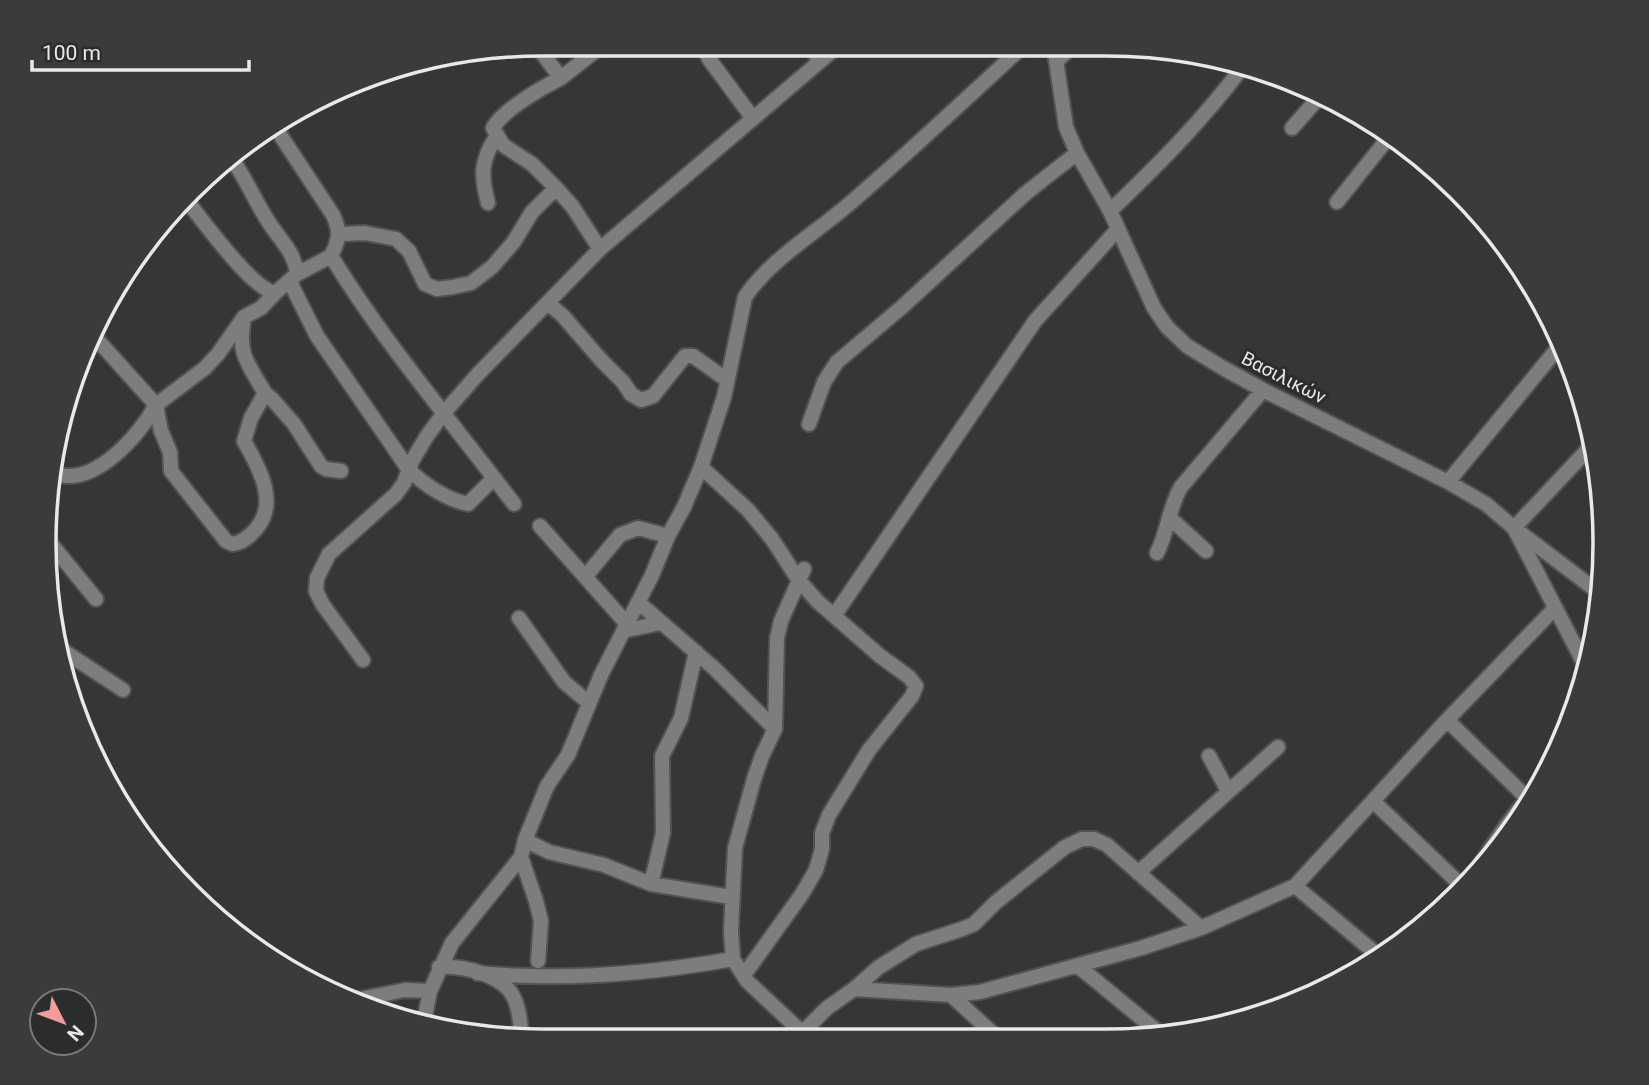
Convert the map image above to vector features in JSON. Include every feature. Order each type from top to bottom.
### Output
[{"type":"street","points":[[544,56],[561,78]]},
{"type":"street","points":[[589,56],[561,78],[535,92],[497,120],[493,128],[503,145],[531,164],[556,188],[572,206],[600,248]]},
{"type":"street","points":[[708,56],[752,117]]},
{"type":"street","points":[[817,56],[820,61]]},
{"type":"street","points":[[363,660],[316,592],[317,578],[329,554],[396,494],[426,436],[443,414],[600,248],[826,56]]},
{"type":"street","points":[[425,1014],[430,991],[452,943],[521,857],[547,786],[568,755],[589,703],[684,507],[701,467],[724,397],[745,298],[753,286],[904,157],[1012,56]]},
{"type":"street","name":"Βασιλικών","points":[[1055,56],[1066,127],[1077,153],[1110,211],[1154,308],[1167,327],[1187,346],[1263,390],[1448,482],[1486,504],[1514,528],[1579,655]]},
{"type":"street","points":[[1110,211],[1166,156],[1237,74]]},
{"type":"street","points":[[1292,128],[1314,103]]},
{"type":"street","points":[[61,475],[72,477],[101,464],[134,437],[145,425],[156,405],[205,368],[243,317],[261,308],[293,278],[331,256],[340,234],[333,215],[279,133]]},
{"type":"street","points":[[488,203],[482,179],[488,150],[496,137]]},
{"type":"street","points":[[1337,202],[1384,143]]},
{"type":"street","points":[[808,424],[824,382],[837,362],[902,307],[1026,193],[1077,153]]},
{"type":"street","points":[[236,166],[296,263],[293,278],[317,336],[409,470],[423,483],[458,502],[468,504],[494,478]]},
{"type":"street","points":[[340,234],[365,233],[396,239],[404,244],[425,284],[437,289],[453,287],[471,283],[492,267],[513,243],[532,212],[556,188]]},
{"type":"street","points":[[191,206],[245,271],[267,291],[275,293]]},
{"type":"street","points":[[834,616],[1035,321],[1118,229]]},
{"type":"street","points":[[331,256],[350,289],[514,504]]},
{"type":"street","points":[[548,303],[563,316],[631,394],[641,400],[653,396],[685,356],[693,356],[727,380]]},
{"type":"street","points":[[243,317],[239,338],[242,350],[265,393],[294,424],[321,466],[341,471]]},
{"type":"street","points":[[99,342],[156,405],[161,431],[170,452],[172,471],[216,531],[233,544],[247,539],[265,518],[267,497],[256,461],[244,441],[251,418],[265,393]]},
{"type":"street","points":[[1448,482],[1554,352]]},
{"type":"street","points":[[1157,553],[1166,534],[1174,499],[1181,487],[1263,390]]},
{"type":"street","points":[[1585,452],[1514,528],[1591,586]]},
{"type":"street","points":[[701,467],[723,486],[766,532],[834,616],[909,677],[916,686],[912,696],[869,750],[829,815],[822,833],[822,849],[816,870],[744,975]]},
{"type":"street","points":[[1170,518],[1206,551]]},
{"type":"street","points":[[540,526],[625,627]]},
{"type":"street","points":[[585,578],[620,535],[638,528],[668,536]]},
{"type":"street","points":[[56,550],[96,599]]},
{"type":"street","points":[[795,1029],[744,975],[733,959],[732,897],[735,848],[762,756],[775,729],[777,638],[801,574]]},
{"type":"street","points":[[638,602],[696,652],[775,729]]},
{"type":"street","points":[[854,989],[951,995],[980,992],[1078,966],[1201,928],[1295,886],[1447,720],[1554,609]]},
{"type":"street","points":[[519,618],[564,682],[589,703]]},
{"type":"street","points":[[625,627],[660,623]]},
{"type":"street","points":[[651,884],[663,833],[662,756],[681,718],[696,652]]},
{"type":"street","points":[[70,655],[123,690]]},
{"type":"street","points":[[1447,720],[1523,794]]},
{"type":"street","points":[[1138,873],[1278,747]]},
{"type":"street","points":[[1209,756],[1228,791]]},
{"type":"street","points":[[1373,802],[1456,881]]},
{"type":"street","points":[[809,1029],[827,1008],[879,967],[916,944],[974,923],[1065,847],[1082,839],[1094,839],[1107,845],[1201,928]]},
{"type":"street","points":[[525,840],[550,852],[604,866],[651,884],[732,897]]},
{"type":"street","points":[[521,857],[541,922],[538,961]]},
{"type":"street","points":[[1295,886],[1372,950]]},
{"type":"street","points":[[477,973],[519,977],[578,976],[733,959]]},
{"type":"street","points":[[439,967],[453,966],[477,973],[509,990],[515,999],[520,1028]]},
{"type":"street","points":[[1078,966],[1152,1027]]},
{"type":"street","points":[[370,997],[405,990],[430,991]]},
{"type":"street","points":[[951,995],[988,1029]]}]
